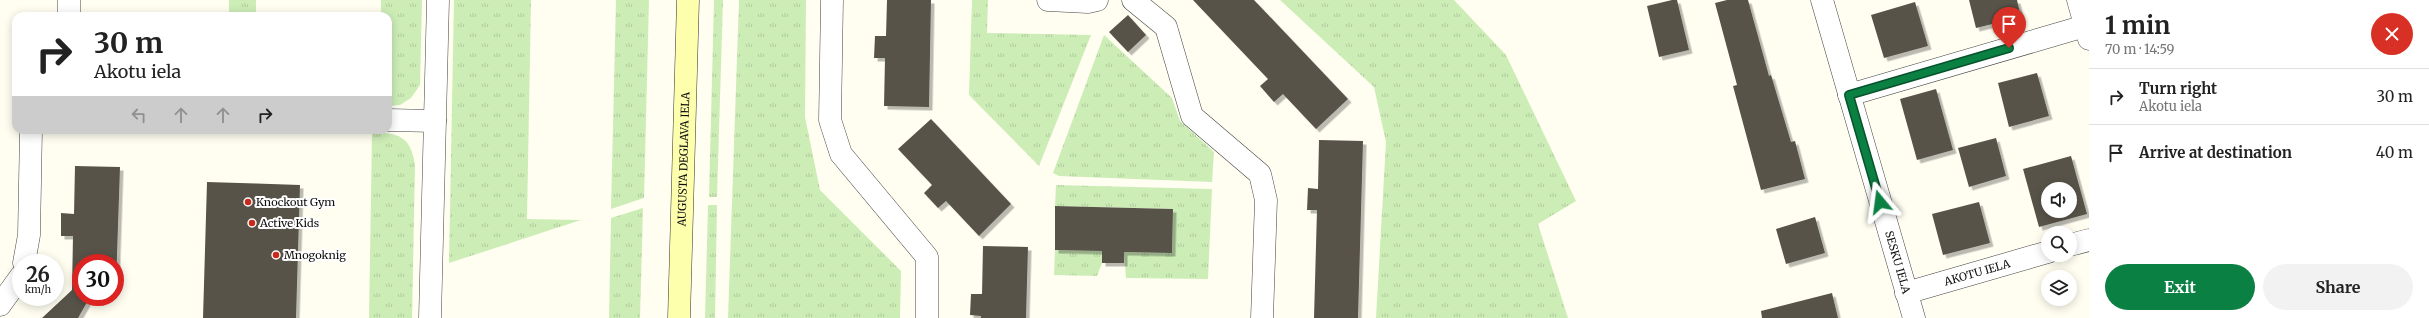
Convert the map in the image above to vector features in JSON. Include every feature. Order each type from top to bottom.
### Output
[{"type":"main road","name":"AUGUSTA DEGLAVA IELA","points":[[679,318],[688,0]]},
{"type":"street","points":[[69,0],[69,12]]},
{"type":"street","points":[[430,318],[438,0]]},
{"type":"street","points":[[832,0],[830,120],[841,154],[927,257],[927,318]]},
{"type":"street","points":[[1048,0],[1088,2],[1097,0]]},
{"type":"street","points":[[1133,0],[1166,27],[1192,116],[1260,174],[1266,200],[1262,318]]},
{"type":"street","name":"SESKU IELA","points":[[1822,0],[1914,318]]},
{"type":"street","points":[[1849,95],[2087,33],[2078,0]]},
{"type":"street","points":[[392,120],[435,121]]},
{"type":"street","points":[[26,254],[30,235],[31,134]]},
{"type":"street","points":[[2077,243],[2089,240]]},
{"type":"street","name":"AKOTU IELA","points":[[1906,293],[2041,254]]},
{"type":"street","points":[[0,305],[12,288]]},
{"type":"green space","points":[[229,0],[256,0],[256,12],[229,12]]},
{"type":"green space","points":[[381,0],[422,0],[420,85],[411,98],[400,105],[392,106],[392,12],[381,12]]},
{"type":"green space","points":[[454,0],[531,0],[527,219],[581,220],[449,263]]},
{"type":"green space","points":[[616,0],[649,0],[644,198],[611,209]]},
{"type":"green space","points":[[714,0],[723,0],[717,197],[709,197]]},
{"type":"green space","points":[[739,0],[806,0],[805,117],[820,190],[901,271],[900,318],[728,318]]},
{"type":"green space","points":[[972,0],[988,0],[987,33],[1091,35],[1039,166],[969,95]]},
{"type":"green space","points":[[1280,0],[1454,0],[1506,55],[1576,201],[1538,224],[1568,318],[1376,318],[1386,142],[1374,87]]},
{"type":"green space","points":[[1104,35],[1172,98],[1180,121],[1214,152],[1212,182],[1059,176],[1053,173]]},
{"type":"green space","points":[[372,134],[389,134],[396,135],[406,142],[413,155],[415,165],[412,318],[369,318]]},
{"type":"green space","points":[[1056,185],[1212,189],[1208,279],[1126,278],[1124,252],[1172,253],[1173,209],[1055,206]]},
{"type":"green space","points":[[708,205],[717,205],[715,318],[705,318]]},
{"type":"green space","points":[[643,208],[640,318],[609,318],[611,218]]},
{"type":"green space","points":[[1055,250],[1102,251],[1102,263],[1097,276],[1054,275]]},
{"type":"building","points":[[887,0],[931,0],[929,107],[884,106],[885,58],[874,58],[875,36],[886,36]]},
{"type":"building","points":[[1193,0],[1254,0],[1348,99],[1316,129],[1283,94],[1274,102],[1260,86],[1268,79]]},
{"type":"building","points":[[1677,0],[1689,50],[1659,57],[1647,6]]},
{"type":"building","points":[[1727,0],[1748,0],[1769,76],[1771,75],[1791,142],[1795,141],[1805,179],[1761,190],[1733,86],[1737,85],[1715,3]]},
{"type":"building","points":[[1969,0],[2017,0],[2021,17],[1976,28]]},
{"type":"building","points":[[1915,2],[1928,46],[1884,58],[1871,15]]},
{"type":"building","points":[[1128,15],[1146,35],[1128,52],[1109,32]]},
{"type":"building","points":[[2037,73],[2049,116],[2009,127],[1998,83]]},
{"type":"building","points":[[1936,89],[1953,150],[1917,160],[1900,99]]},
{"type":"building","points":[[931,119],[1011,204],[979,236],[946,201],[938,208],[924,193],[932,185],[898,149]]},
{"type":"building","points":[[1996,138],[2006,176],[1969,187],[1958,148]]},
{"type":"building","points":[[1319,140],[1363,141],[1358,318],[1314,318],[1317,210],[1307,210],[1308,188],[1318,189]]},
{"type":"building","points":[[2071,156],[2087,214],[2077,217],[2077,182],[2041,182],[2041,218],[2072,218],[2039,227],[2023,169]]},
{"type":"building","points":[[75,166],[120,167],[117,254],[73,254],[73,236],[61,236],[61,213],[74,214]]},
{"type":"building","name":"Active Kids","points":[[207,182],[300,185],[296,318],[203,318]]},
{"type":"building","points":[[1979,202],[1990,243],[1943,255],[1932,214]]},
{"type":"building","points":[[1055,206],[1173,209],[1172,253],[1124,252],[1124,263],[1102,263],[1102,251],[1055,250]]},
{"type":"building","points":[[1815,217],[1825,253],[1786,264],[1776,229]]},
{"type":"building","points":[[983,246],[1028,247],[1026,318],[981,318],[981,316],[970,315],[971,294],[982,294]]},
{"type":"building","points":[[72,290],[72,306],[85,306],[78,318],[42,318],[55,306],[64,306],[64,297]]},
{"type":"building","points":[[1832,293],[1838,318],[1762,318],[1761,311]]},
{"type":"place","name":"Knockout Gym","points":[[248,202]]},
{"type":"place","name":"Active Kids","points":[[252,223]]},
{"type":"place","name":"Mnogoknig","points":[[276,255]]},
{"type":"route","points":[[1880,202],[1849,95],[2009,48]]}]
